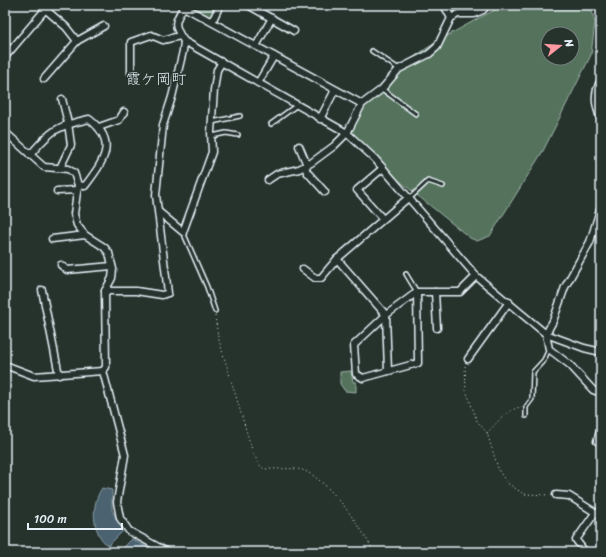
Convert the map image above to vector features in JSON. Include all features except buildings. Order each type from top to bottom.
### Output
[{"type":"street","points":[[212,22],[220,5]]},
{"type":"street","points":[[248,5],[294,30]]},
{"type":"street","points":[[444,5],[451,18]]},
{"type":"street","points":[[268,180],[277,174],[306,165],[334,146],[347,134],[362,104],[382,89],[399,69],[429,54],[437,47],[451,18],[458,14],[474,14],[483,10],[486,5]]},
{"type":"street","points":[[362,104],[185,6],[175,22],[176,31],[182,38],[347,134],[375,159],[476,276],[546,334],[601,352]]},
{"type":"street","points":[[5,57],[47,7],[77,41]]},
{"type":"street","points":[[256,46],[272,18]]},
{"type":"street","points":[[44,79],[77,41],[104,26]]},
{"type":"street","points":[[131,73],[131,42],[151,35],[163,40],[182,38]]},
{"type":"street","points":[[105,291],[136,291],[162,295],[168,293],[156,195],[163,125],[172,97],[183,51],[182,38]]},
{"type":"street","points":[[258,83],[274,56]]},
{"type":"street","points":[[159,212],[183,232],[212,152],[212,122],[217,70],[222,62]]},
{"type":"street","points":[[601,80],[594,99],[601,120]]},
{"type":"street","points":[[320,118],[335,90]]},
{"type":"street","points":[[60,168],[71,145],[68,123],[62,99]]},
{"type":"street","points":[[98,127],[119,120],[124,112]]},
{"type":"street","points":[[30,155],[53,130],[68,123],[89,119],[98,127],[106,144],[102,163],[85,186],[57,191]]},
{"type":"street","points":[[5,132],[44,167],[68,169],[74,173],[77,188],[74,214],[77,225],[86,235],[104,247],[109,253],[112,266],[112,278],[105,291],[106,367],[104,371],[125,456],[117,502],[120,518],[129,531],[167,552]]},
{"type":"street","points":[[299,146],[307,172],[325,192]]},
{"type":"street","points":[[383,168],[357,190],[383,219]]},
{"type":"street","points":[[303,269],[315,278],[321,278],[337,259],[383,219],[409,199]]},
{"type":"street","points":[[601,208],[590,242],[565,287],[553,321],[546,334],[550,349],[570,365],[593,390],[601,393]]},
{"type":"street","points":[[52,240],[86,235]]},
{"type":"street","points":[[337,259],[386,315],[388,371]]},
{"type":"street","points":[[61,265],[67,270],[112,266]]},
{"type":"street","points":[[417,292],[418,363],[363,378],[356,374],[354,345],[386,315],[417,292],[460,292],[476,276]]},
{"type":"street","points":[[42,290],[59,375]]},
{"type":"street","points":[[435,292],[437,328]]},
{"type":"street","points":[[468,359],[509,302]]},
{"type":"street","points":[[5,365],[34,376],[104,371]]},
{"type":"street","points":[[601,428],[597,441],[601,444]]},
{"type":"street","points":[[556,495],[569,496],[598,514],[576,540],[585,552]]},
{"type":"street","points":[[522,552],[552,552]]},
{"type":"lane","points":[[372,50],[399,69]]},
{"type":"lane","points":[[382,89],[416,114]]},
{"type":"lane","points":[[271,124],[297,105]]},
{"type":"lane","points":[[212,122],[240,116]]},
{"type":"lane","points":[[212,136],[226,133],[238,135]]},
{"type":"lane","points":[[409,199],[428,181],[443,186]]},
{"type":"lane","points":[[183,232],[207,287],[215,311]]},
{"type":"lane","points":[[406,274],[417,292]]},
{"type":"lane","points":[[526,416],[526,407],[532,399],[533,372],[544,360],[550,349]]},
{"type":"path","points":[[215,311],[218,337],[253,453],[261,468],[266,470],[285,468],[305,471],[330,489],[357,523],[374,552]]},
{"type":"path","points":[[468,359],[464,369],[466,390],[477,421],[487,433],[499,471],[507,483],[524,494],[556,495]]},
{"type":"path","points":[[487,433],[504,416],[518,407],[526,407]]},
{"type":"green space","points":[[190,5],[219,5],[212,16],[209,17],[192,8]]},
{"type":"green space","points":[[506,5],[590,5],[595,22],[591,55],[543,151],[490,236],[477,241],[470,238],[359,148],[354,141],[352,134],[354,122],[377,89],[388,78],[425,49],[472,22]]},
{"type":"green space","points":[[351,371],[353,382],[356,382],[356,392],[345,391],[340,384],[340,372]]},
{"type":"water","points":[[102,488],[112,490],[112,510],[123,531],[108,546],[99,534],[94,519],[94,511],[98,495]]},
{"type":"water","points":[[132,539],[156,552],[122,552],[123,548]]},
{"type":"district","name":"霞ケ岡町","points":[[156,79]]}]
